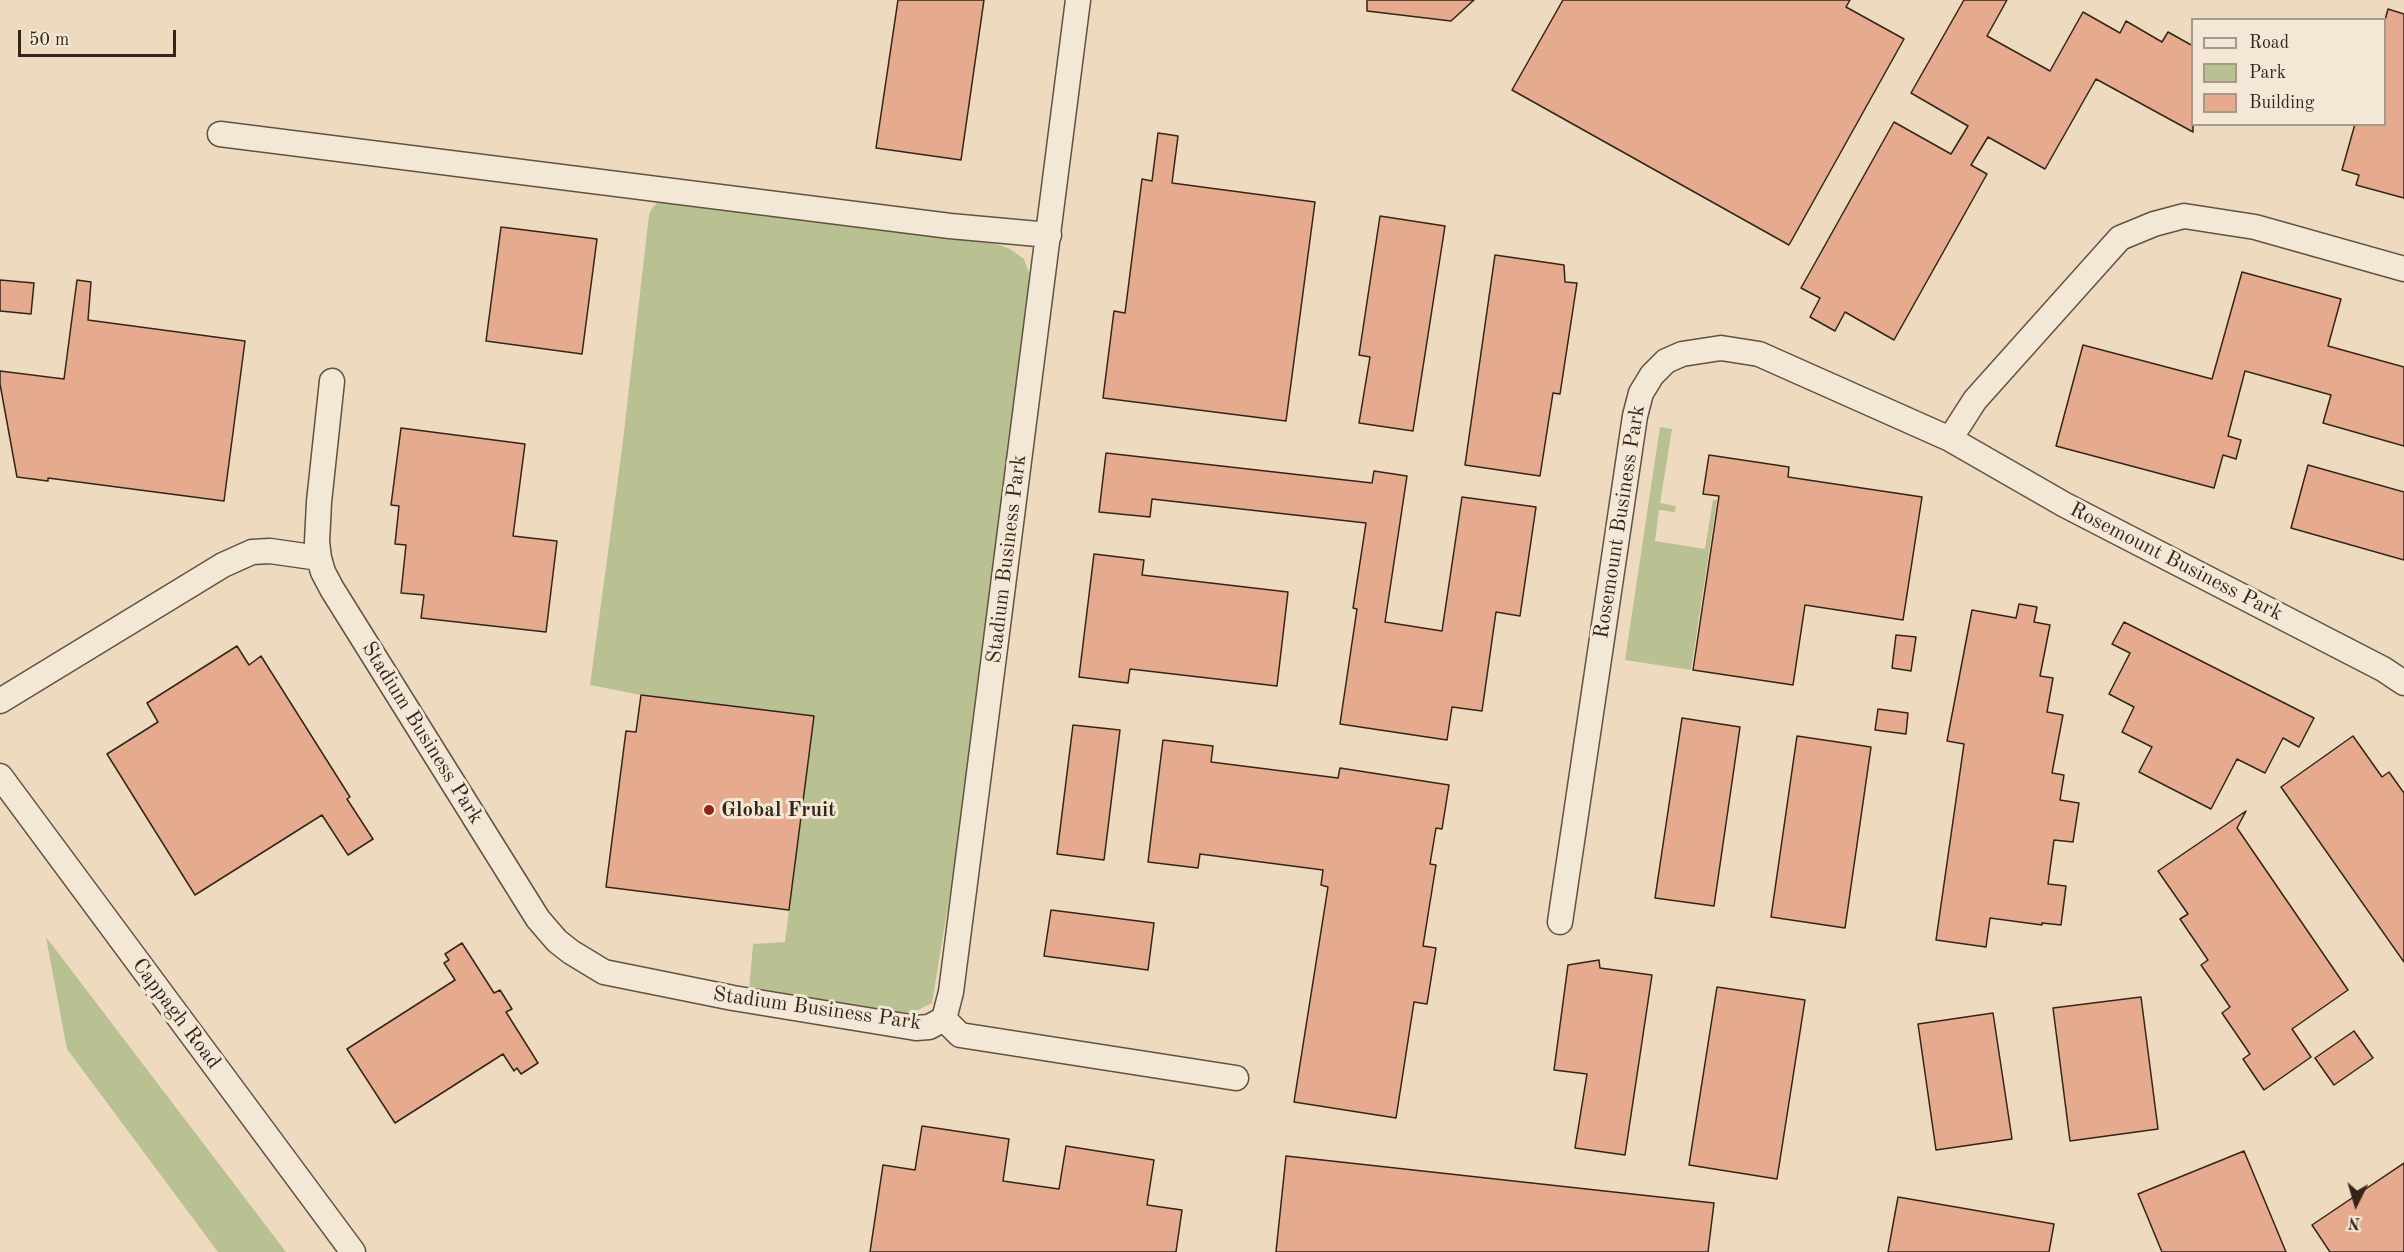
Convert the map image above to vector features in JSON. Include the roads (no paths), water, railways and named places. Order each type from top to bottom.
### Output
[{"type":"street","name":"Stadium Business Park","points":[[332,381],[316,542],[323,573],[538,919],[557,941],[604,972],[733,998],[916,1028],[929,1027],[944,1019],[951,992],[1078,0]]},
{"type":"street","points":[[220,134],[950,226],[1049,235]]},
{"type":"street","points":[[1950,439],[1975,400],[2120,238],[2154,224],[2184,216],[2246,225],[2404,269]]},
{"type":"street","name":"Rosemount Business Park","points":[[1560,922],[1635,416],[1641,393],[1652,375],[1666,362],[1682,354],[1712,349],[1738,349],[1759,354],[1950,439],[2065,505],[2367,661],[2404,683]]},
{"type":"street","points":[[0,700],[223,565],[252,552],[270,551],[319,558]]},
{"type":"street","name":"Cappagh Road","points":[[0,776],[353,1252]]},
{"type":"street","points":[[944,1019],[960,1035],[1236,1078]]},
{"type":"place","name":"Global Fruit","points":[[709,810]]}]
